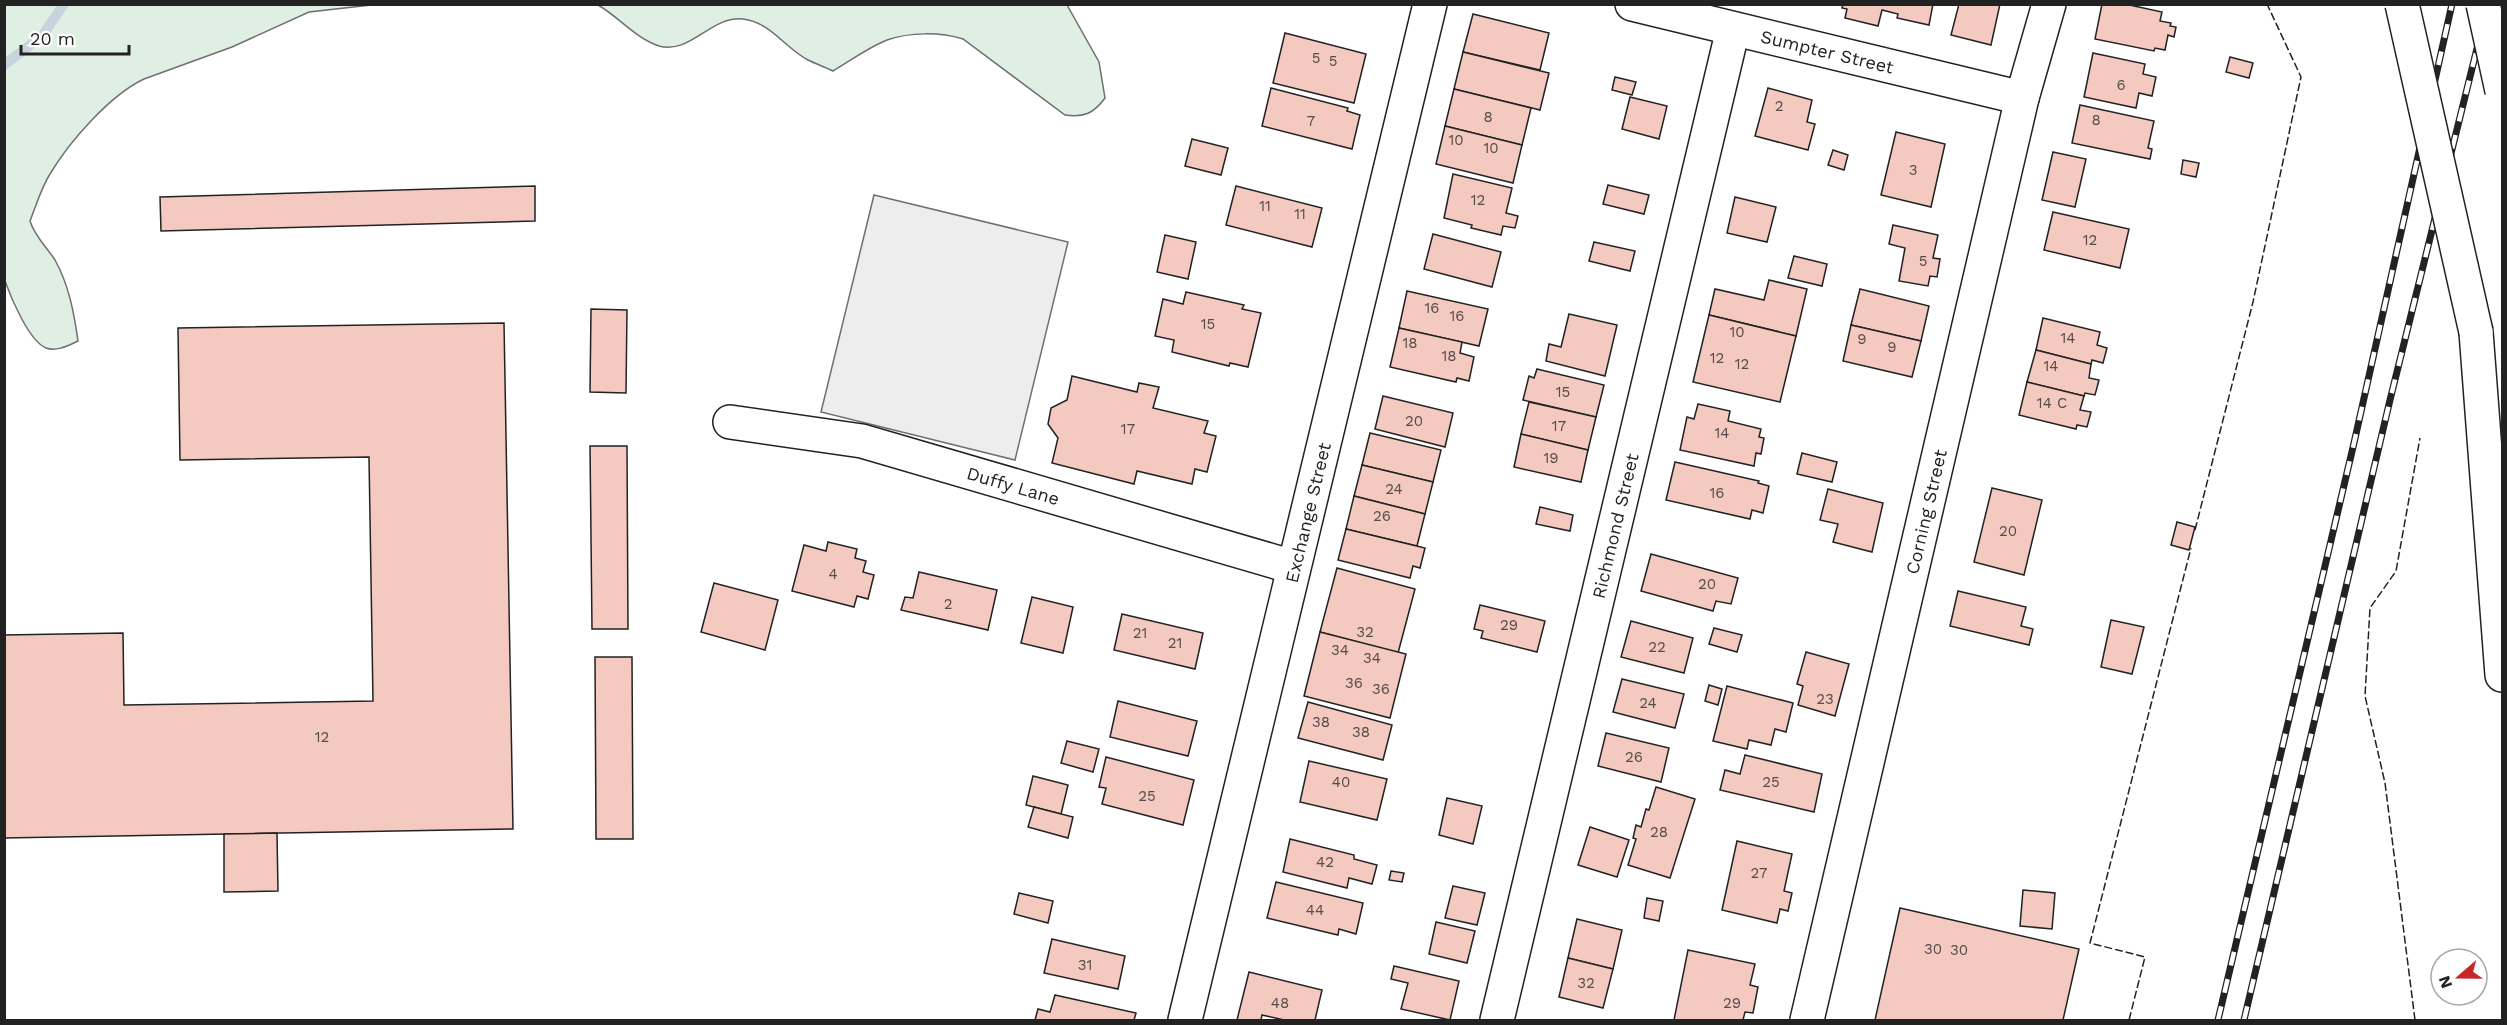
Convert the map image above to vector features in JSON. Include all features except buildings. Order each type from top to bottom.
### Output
[{"type":"main road","name":"Exchange Street","points":[[1185,1020],[1430,4]]},
{"type":"main road","name":"Sumpter Street","points":[[1632,4],[2022,98]]},
{"type":"main road","name":"Corning Street","points":[[1807,1020],[2022,98],[2049,4]]},
{"type":"main road","points":[[2402,4],[2502,449]]},
{"type":"main road","points":[[2483,4],[2502,91]]},
{"type":"main road","name":"Richmond Street","points":[[1497,1020],[1733,29]]},
{"type":"main road","points":[[2476,332],[2502,675]]},
{"type":"main road","name":"Duffy Lane","points":[[730,422],[862,441],[1293,567]]},
{"type":"green space","points":[[5,4],[371,5],[309,12],[232,47],[144,79],[118,96],[91,120],[50,174],[30,221],[60,270],[75,320],[78,341],[63,348],[54,349],[46,348],[33,337],[21,318],[5,281]]},
{"type":"green space","points":[[598,5],[1067,5],[1099,62],[1105,98],[1088,113],[1078,116],[1065,115],[963,39],[945,35],[925,34],[896,37],[873,46],[833,71],[800,55],[769,30],[753,21],[732,19],[681,45],[659,46],[642,38]]},
{"type":"shaded area","points":[[874,195],[1068,242],[1015,460],[821,412]]},
{"type":"waterway","points":[[4,65],[42,36],[64,4]]},
{"type":"railway","points":[[2218,1020],[2354,443],[2452,4]]},
{"type":"railway","points":[[2244,1020],[2390,400],[2488,4]]},
{"type":"fence","points":[[2195,530],[2253,302],[2301,77],[2267,4]]},
{"type":"fence","points":[[2415,1020],[2385,783],[2365,696],[2370,608],[2396,571],[2420,438]]},
{"type":"fence","points":[[2129,1020],[2145,957],[2090,943],[2191,548]]}]
